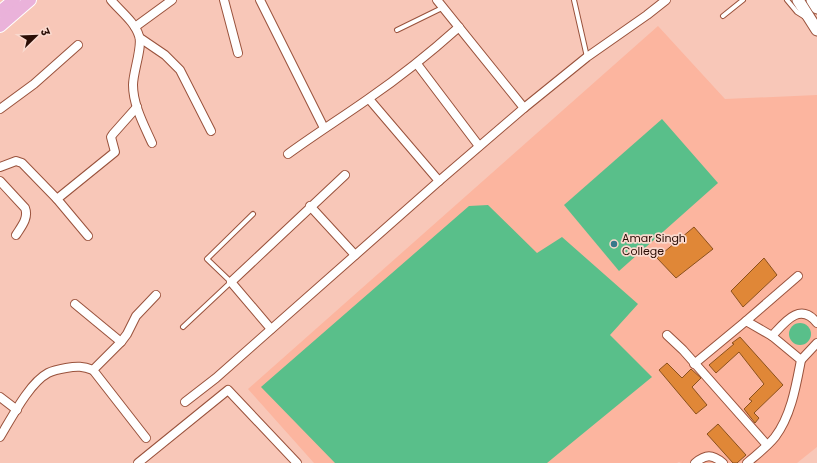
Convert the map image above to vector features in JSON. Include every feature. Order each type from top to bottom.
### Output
[{"type":"main road","points":[[0,12],[14,0]]},
{"type":"main road","points":[[0,17],[20,0]]},
{"type":"main road","points":[[0,26],[30,0]]},
{"type":"street","points":[[111,0],[135,27],[140,38],[165,54],[180,70],[211,131]]},
{"type":"street","points":[[135,27],[172,0]]},
{"type":"street","points":[[224,0],[238,53]]},
{"type":"street","points":[[260,0],[324,128]]},
{"type":"street","points":[[437,0],[524,108]]},
{"type":"street","points":[[185,402],[216,378],[524,108],[587,57],[648,15],[666,0]]},
{"type":"street","points":[[798,0],[817,30]]},
{"type":"street","points":[[812,0],[817,8]]},
{"type":"street","points":[[288,154],[324,128],[369,99],[417,64],[459,28]]},
{"type":"street","points":[[140,38],[133,84],[137,107],[152,143]]},
{"type":"street","points":[[0,109],[34,84],[78,45]]},
{"type":"street","points":[[417,64],[479,146]]},
{"type":"street","points":[[369,99],[439,181]]},
{"type":"street","points":[[57,199],[115,152],[111,137],[137,107]]},
{"type":"street","points":[[0,167],[16,161],[22,163],[57,199],[88,236]]},
{"type":"street","points":[[271,329],[231,282],[344,174]]},
{"type":"street","points":[[0,181],[27,211],[24,221],[16,235]]},
{"type":"street","points":[[310,206],[355,255]]},
{"type":"street","points":[[694,364],[798,276]]},
{"type":"street","points":[[93,370],[121,342],[136,316],[156,295]]},
{"type":"street","points":[[75,304],[121,342]]},
{"type":"street","points":[[772,336],[786,320],[795,315],[806,314],[816,320]]},
{"type":"street","points":[[746,321],[772,336],[801,360]]},
{"type":"street","points":[[667,335],[767,445]]},
{"type":"street","points":[[747,463],[774,438],[782,426],[795,390],[801,360],[817,343]]},
{"type":"street","points":[[0,437],[26,394],[47,374],[55,370],[77,366],[93,370],[146,438]]},
{"type":"street","points":[[138,463],[228,390],[297,463]]},
{"type":"street","points":[[0,397],[17,410]]},
{"type":"street","points":[[695,463],[704,457],[711,456],[716,457],[723,463]]},
{"type":"lane","points":[[574,0],[587,57]]},
{"type":"lane","points":[[724,16],[743,0]]},
{"type":"lane","points":[[787,0],[800,14],[809,18]]},
{"type":"lane","points":[[398,30],[442,8]]},
{"type":"lane","points":[[183,328],[231,282],[207,259],[253,214]]},
{"type":"shaded area","name":"Amar Singh College","points":[[658,26],[725,99],[817,95],[817,447],[797,463],[314,463],[248,389]]},
{"type":"green space","points":[[662,119],[718,183],[619,271],[564,205]]},
{"type":"green space","points":[[488,205],[537,253],[562,237],[638,304],[610,335],[652,377],[547,463],[335,463],[261,387],[469,206]]},
{"type":"green space","points":[[800,323],[808,326],[811,334],[808,342],[800,345],[792,342],[789,334],[792,326]]},
{"type":"building","points":[[694,227],[713,249],[676,278],[657,258]]},
{"type":"building","points":[[764,258],[777,275],[743,307],[731,291]]},
{"type":"building","points":[[740,337],[783,385],[754,413],[759,418],[755,423],[744,409],[752,401],[749,399],[764,384],[739,352],[716,373],[709,365]]},
{"type":"building","points":[[667,363],[682,378],[691,369],[701,378],[692,387],[707,405],[696,414],[659,370]]},
{"type":"building","points":[[718,424],[746,455],[737,463],[733,463],[707,434]]},
{"type":"place","name":"Amar Singh College","points":[[614,244]]}]
